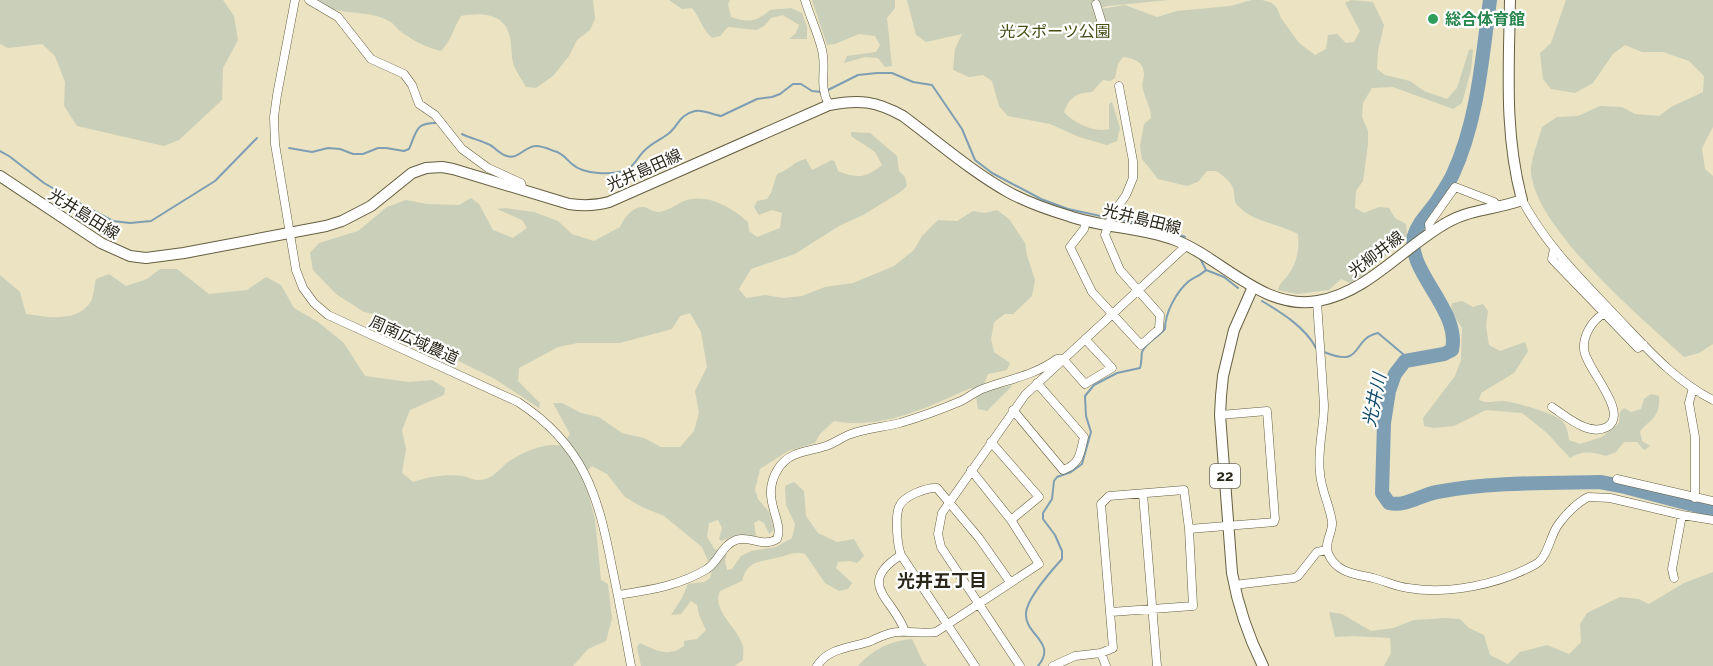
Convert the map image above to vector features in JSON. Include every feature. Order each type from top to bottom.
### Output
[{"type":"main road","points":[[1510,0],[1508,106],[1510,142],[1522,200]]},
{"type":"main road","name":"光井島田線","points":[[0,176],[101,243],[130,256],[146,258],[326,226],[371,206],[401,180],[426,168],[442,167],[549,199],[584,206],[609,202],[829,105],[864,101],[889,108],[903,116],[1010,193],[1038,206],[1086,220],[1163,236],[1187,245],[1203,253],[1253,287]]},
{"type":"main road","name":"光柳井線","points":[[1253,287],[1288,301],[1317,302],[1355,288],[1430,232],[1452,220],[1476,211],[1522,200]]},
{"type":"main road","name":"22","points":[[1253,287],[1234,330],[1227,354],[1222,376],[1220,415],[1234,585],[1242,617],[1263,666]]},
{"type":"street","name":"周南広域農道","points":[[294,0],[274,117],[278,170],[296,270],[303,288],[314,303],[328,315],[518,402],[535,413],[555,432],[583,468],[595,494],[603,520],[631,666]]},
{"type":"street","points":[[309,0],[338,17],[371,59],[404,74],[412,85],[419,104],[435,115],[462,149],[488,168],[521,183],[523,190]]},
{"type":"street","points":[[805,0],[822,48],[824,62],[822,87],[829,105]]},
{"type":"street","points":[[1096,4],[1105,33]]},
{"type":"street","points":[[1086,220],[1084,229],[1070,247],[1092,292],[1141,345],[1159,329],[1160,315],[1120,270],[1105,235],[1112,215],[1126,195],[1133,178],[1133,161],[1119,86]]},
{"type":"street","points":[[1430,232],[1429,224],[1455,187],[1494,202],[1498,206]]},
{"type":"street","points":[[1522,200],[1536,226],[1554,249],[1644,345],[1675,376],[1713,400]]},
{"type":"street","points":[[1020,666],[941,547],[938,534],[942,513],[1013,410],[1037,383],[1187,245]]},
{"type":"street","points":[[1554,249],[1552,259],[1603,314],[1638,348],[1644,345]]},
{"type":"street","points":[[1317,302],[1324,405],[1319,470],[1332,520],[1327,550],[1347,573],[1411,589],[1429,590],[1455,588],[1497,580],[1542,560],[1559,524],[1588,496],[1610,498],[1713,520]]},
{"type":"street","points":[[1552,407],[1585,427],[1602,429],[1608,427],[1612,422],[1613,405],[1587,362],[1584,350],[1584,338],[1590,326],[1603,314]]},
{"type":"street","points":[[618,595],[678,583],[707,569],[728,545],[739,539],[764,543],[777,539],[779,535],[771,503],[772,484],[779,467],[795,454],[830,445],[850,434],[910,419],[960,401],[985,388],[1045,368],[1057,359],[1063,360],[1085,384],[1112,368],[1085,339]]},
{"type":"street","points":[[1013,410],[1063,470],[1072,467],[1078,461],[1084,438],[1037,383]]},
{"type":"street","points":[[1693,388],[1689,403],[1695,437],[1695,498]]},
{"type":"street","points":[[1189,530],[1274,522],[1267,411],[1220,415]]},
{"type":"street","points":[[991,442],[1039,497],[1011,520]]},
{"type":"street","points":[[817,666],[829,653],[869,642],[887,634],[936,632],[1039,564],[1011,520],[970,470]]},
{"type":"street","points":[[1617,479],[1713,501]]},
{"type":"street","points":[[975,666],[901,555],[898,537],[898,507],[903,500],[937,488],[980,538],[1010,582]]},
{"type":"street","points":[[1053,666],[1075,656],[1101,653],[1113,648],[1101,504],[1109,496],[1184,490],[1189,530],[1193,606],[1111,612]]},
{"type":"street","points":[[1143,494],[1157,666]]},
{"type":"street","points":[[1674,578],[1672,568],[1682,515]]},
{"type":"street","points":[[1234,585],[1294,578],[1317,552],[1327,550]]},
{"type":"street","points":[[901,555],[884,567],[879,576],[878,587],[905,632]]},
{"type":"street","points":[[1101,653],[1106,666]]},
{"type":"green space","points":[[0,0],[223,0],[234,16],[238,40],[223,68],[222,100],[179,140],[164,146],[77,126],[64,106],[65,82],[55,56],[42,44],[8,48],[0,44]]},
{"type":"green space","points":[[317,0],[593,0],[595,19],[590,30],[577,40],[569,56],[553,76],[536,88],[526,87],[514,66],[508,30],[503,23],[492,16],[477,14],[461,16],[448,43],[441,51],[414,40],[380,17],[333,9]]},
{"type":"green space","points":[[669,0],[730,0],[728,4],[731,17],[747,21],[761,17],[770,10],[791,8],[802,13],[807,27],[807,39],[789,39],[796,33],[799,25],[783,15],[771,18],[757,30],[728,27],[720,36],[712,38],[692,8],[682,9]]},
{"type":"green space","points":[[812,0],[895,0],[895,8],[887,18],[892,66],[885,67],[878,58],[865,57],[844,63],[847,56],[876,52],[880,45],[875,36],[859,34],[827,45]]},
{"type":"green space","name":"光スポーツ公園","points":[[907,0],[1168,0],[1108,6],[1088,11],[1125,5],[1157,17],[1177,11],[1230,6],[1252,0],[1262,0],[1272,3],[1277,8],[1281,18],[1299,43],[1315,55],[1326,49],[1328,35],[1337,34],[1346,43],[1354,42],[1360,31],[1345,3],[1351,0],[1373,2],[1384,25],[1378,51],[1377,69],[1385,75],[1410,81],[1424,91],[1447,99],[1457,88],[1469,50],[1473,49],[1471,70],[1462,103],[1453,109],[1393,87],[1372,88],[1363,103],[1362,117],[1368,131],[1368,144],[1363,181],[1356,191],[1355,208],[1364,213],[1379,207],[1389,208],[1395,218],[1406,224],[1407,237],[1364,275],[1350,283],[1341,279],[1329,290],[1297,294],[1278,290],[1296,260],[1298,234],[1245,212],[1236,204],[1230,183],[1216,171],[1207,171],[1198,182],[1187,186],[1158,179],[1142,159],[1140,146],[1144,124],[1151,118],[1142,87],[1144,70],[1138,61],[1123,57],[1118,64],[1115,78],[1110,81],[1103,80],[1092,92],[1074,97],[1064,112],[1085,126],[1097,130],[1109,129],[1109,104],[1112,102],[1120,128],[1117,141],[1107,145],[1079,137],[1050,124],[1008,116],[999,106],[992,81],[983,75],[969,77],[953,70],[955,49],[962,34],[926,42],[916,35]]},
{"type":"green space","points":[[1566,0],[1713,0],[1713,127],[1702,148],[1705,169],[1713,176],[1713,344],[1699,353],[1684,357],[1593,271],[1551,219],[1537,195],[1531,167],[1542,127],[1557,117],[1578,116],[1600,106],[1622,107],[1635,114],[1659,116],[1671,107],[1703,92],[1704,76],[1689,61],[1663,52],[1642,52],[1625,45],[1613,54],[1593,83],[1575,93],[1551,89],[1543,79],[1540,53],[1551,43]]},
{"type":"green space","points":[[851,132],[870,133],[897,156],[899,171],[905,177],[907,186],[863,215],[839,226],[795,254],[751,269],[739,289],[746,298],[765,295],[783,298],[802,296],[825,287],[853,283],[894,266],[914,250],[922,236],[938,220],[957,221],[973,211],[985,213],[997,210],[1009,219],[1025,243],[1035,280],[1032,296],[1013,314],[1005,314],[994,322],[991,339],[994,352],[1010,363],[1007,370],[988,374],[984,384],[993,389],[1013,385],[987,411],[978,409],[976,396],[971,388],[921,409],[887,420],[852,423],[834,421],[820,434],[815,443],[788,451],[760,469],[755,490],[758,499],[769,512],[774,530],[769,534],[764,523],[759,520],[754,523],[756,535],[753,537],[736,535],[721,541],[719,539],[722,528],[718,520],[709,523],[707,537],[715,550],[724,547],[727,553],[725,560],[727,570],[732,569],[741,556],[751,551],[776,547],[792,538],[795,524],[786,505],[785,486],[794,482],[804,491],[806,516],[818,533],[837,542],[854,539],[864,556],[857,563],[838,562],[836,568],[852,583],[848,589],[839,591],[825,583],[805,554],[796,553],[764,560],[750,566],[742,581],[720,591],[719,605],[743,646],[743,660],[735,666],[641,666],[637,647],[640,643],[662,652],[673,652],[684,646],[684,641],[697,639],[706,630],[697,605],[691,601],[681,614],[671,615],[688,584],[704,582],[710,578],[712,570],[702,547],[664,516],[625,497],[607,474],[592,466],[583,475],[595,519],[601,580],[608,584],[612,619],[606,641],[588,649],[573,666],[0,666],[0,275],[20,292],[26,314],[52,317],[77,314],[84,309],[91,301],[96,279],[109,274],[126,286],[147,279],[160,269],[177,269],[209,294],[247,290],[266,277],[281,285],[294,308],[318,322],[344,343],[365,376],[409,382],[432,380],[445,388],[444,395],[410,410],[402,430],[406,449],[402,473],[413,482],[450,475],[476,480],[486,479],[511,460],[529,451],[543,446],[563,446],[570,434],[553,403],[562,403],[581,413],[599,417],[622,433],[644,438],[661,447],[680,447],[694,431],[699,413],[695,391],[707,367],[701,332],[690,313],[680,316],[672,329],[620,343],[578,343],[558,347],[519,368],[518,381],[540,403],[539,408],[495,379],[418,341],[395,327],[384,316],[364,312],[336,294],[313,270],[310,253],[319,243],[358,231],[387,207],[406,200],[427,204],[459,205],[471,198],[479,204],[493,230],[513,238],[527,228],[522,220],[497,209],[534,212],[558,221],[572,234],[594,241],[620,227],[626,216],[636,208],[644,207],[658,212],[684,201],[701,199],[719,203],[735,212],[748,222],[749,231],[757,237],[780,228],[782,213],[772,210],[759,215],[754,207],[757,201],[767,199],[777,174],[797,162],[806,159],[812,170],[832,160],[838,171],[856,176],[871,173],[882,165],[875,152],[851,136]]},
{"type":"green space","points":[[1462,301],[1473,307],[1483,304],[1488,311],[1486,326],[1489,345],[1500,351],[1525,342],[1528,351],[1514,373],[1481,393],[1479,400],[1514,403],[1556,417],[1566,426],[1569,440],[1580,444],[1602,437],[1619,423],[1620,412],[1624,408],[1631,412],[1641,409],[1644,399],[1651,394],[1659,396],[1657,413],[1640,431],[1642,441],[1650,446],[1644,450],[1637,442],[1624,442],[1616,452],[1606,456],[1588,452],[1570,458],[1547,433],[1522,413],[1486,410],[1454,426],[1434,428],[1424,426],[1423,418],[1455,376],[1461,360],[1462,328],[1451,311],[1452,303]]},
{"type":"green space","points":[[1713,572],[1713,666],[1384,666],[1391,653],[1390,638],[1335,637],[1329,612],[1342,614],[1371,631],[1393,628],[1414,620],[1460,619],[1469,628],[1484,635],[1490,655],[1508,664],[1520,652],[1547,645],[1569,654],[1581,642],[1580,624],[1587,613],[1620,597],[1639,599],[1649,604],[1684,583]]},
{"type":"green space","points":[[912,639],[927,666],[858,666],[882,647]]},
{"type":"waterway","name":"光井川","points":[[1490,0],[1478,88],[1468,132],[1450,181],[1421,222],[1414,236],[1414,249],[1418,263],[1449,320],[1453,335],[1452,350],[1444,354],[1405,361],[1395,374],[1389,391],[1384,423],[1382,493],[1389,503],[1395,504],[1431,493],[1477,486],[1600,482],[1713,510]]},
{"type":"waterway","points":[[826,91],[858,75],[877,73],[892,73],[913,82],[932,85],[962,129],[975,160],[992,173],[1041,199],[1068,209],[1105,217]]},
{"type":"waterway","points":[[462,134],[490,145],[507,156],[515,156],[532,147],[541,146],[560,153],[577,168],[598,173],[613,173],[629,168],[650,145],[668,134],[689,113],[702,111],[721,116],[757,99],[780,94],[793,84],[801,84],[812,91],[821,92]]},
{"type":"waterway","points":[[289,148],[312,152],[328,148],[340,149],[353,154],[363,154],[378,148],[404,151],[409,149],[421,126],[438,123]]},
{"type":"waterway","points":[[0,151],[44,183],[75,201],[113,221],[130,223],[151,221],[215,181],[257,138]]},
{"type":"waterway","points":[[1117,219],[1165,229],[1185,237]]},
{"type":"waterway","points":[[1200,258],[1206,270],[1224,277],[1238,288]]},
{"type":"waterway","points":[[1038,666],[1044,651],[1027,621],[1027,607],[1035,592],[1062,559],[1062,551],[1055,535],[1043,519],[1043,513],[1052,499],[1054,481],[1057,477],[1071,472],[1082,464],[1091,432],[1086,416],[1085,396],[1094,385],[1117,373],[1140,368],[1142,352],[1146,345],[1165,329],[1169,310],[1176,297],[1189,281],[1206,270]]},
{"type":"waterway","points":[[1262,301],[1306,333],[1316,348]]},
{"type":"waterway","points":[[1324,352],[1346,357],[1352,355],[1369,336],[1378,333],[1403,354],[1405,361]]},
{"type":"place","name":"総合体育館","points":[[1433,19]]},
{"type":"district","name":"光井五丁目","points":[[942,580]]}]
